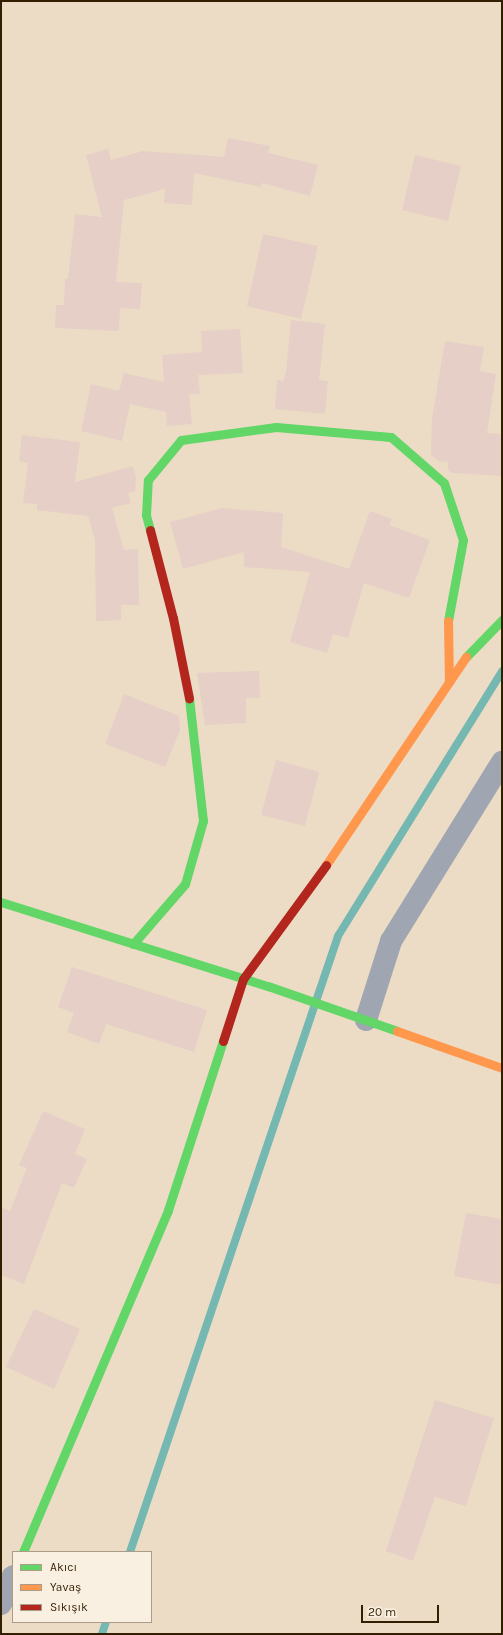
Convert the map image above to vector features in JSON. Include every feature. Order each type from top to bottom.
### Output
[{"type":"street","points":[[133,944],[185,884],[203,821],[189,697],[173,618],[146,515],[148,480],[181,440],[276,427],[391,437],[444,483],[463,540],[448,618],[449,682]]},
{"type":"street","points":[[23,1551],[168,1210],[243,978],[356,824],[465,658],[502,620]]},
{"type":"street","points":[[360,1018],[391,941],[502,762]]},
{"type":"street","points":[[1,902],[268,986],[502,1068]]},
{"type":"street","points":[[1,1604],[12,1578]]},
{"type":"building","points":[[228,138],[270,146],[268,153],[318,165],[310,196],[262,183],[261,187],[194,173],[192,205],[164,203],[165,189],[124,200],[116,282],[142,283],[140,309],[120,308],[119,331],[55,328],[56,305],[64,305],[65,279],[68,279],[75,214],[102,217],[86,155],[108,149],[111,160],[143,151],[224,157]]},
{"type":"building","points":[[415,155],[461,166],[448,221],[402,210]]},
{"type":"building","points":[[263,234],[318,246],[301,319],[247,306]]},
{"type":"building","points":[[291,320],[325,324],[319,380],[328,381],[325,414],[275,409],[277,380],[283,381],[286,372]]},
{"type":"building","points":[[240,329],[243,373],[198,375],[200,394],[189,394],[192,424],[167,426],[166,412],[130,404],[122,441],[81,431],[91,384],[119,391],[124,373],[164,382],[162,355],[202,352],[201,331]]},
{"type":"building","points":[[445,341],[484,347],[480,371],[496,374],[487,433],[502,434],[502,476],[452,473],[448,470],[448,462],[438,461],[431,455],[432,419]]},
{"type":"building","points":[[22,435],[80,442],[75,482],[133,466],[136,478],[135,491],[128,493],[131,503],[112,508],[124,550],[138,549],[139,605],[121,605],[121,620],[96,621],[95,540],[88,516],[37,510],[37,504],[23,503],[28,463],[19,461]]},
{"type":"building","points":[[222,508],[283,513],[281,547],[349,569],[370,511],[392,519],[389,525],[430,540],[409,598],[364,583],[348,638],[333,634],[327,653],[290,642],[310,572],[244,567],[244,552],[183,569],[170,522]]},
{"type":"building","points":[[259,671],[260,698],[246,698],[246,723],[205,725],[197,673]]},
{"type":"building","points":[[124,694],[179,716],[180,730],[165,767],[105,744]]},
{"type":"building","points":[[276,760],[319,772],[305,826],[261,815]]},
{"type":"building","points":[[72,967],[207,1010],[194,1052],[106,1024],[99,1044],[67,1032],[74,1013],[58,1007]]},
{"type":"building","points":[[43,1111],[85,1129],[75,1154],[87,1159],[74,1188],[62,1183],[24,1284],[1,1275],[1,1207],[10,1211],[27,1168],[19,1165]]},
{"type":"building","points":[[466,1213],[502,1219],[502,1285],[454,1276]]},
{"type":"building","points":[[34,1309],[80,1329],[54,1389],[6,1367]]},
{"type":"building","points":[[435,1400],[494,1418],[466,1506],[435,1497],[413,1561],[386,1551]]},
{"type":"waterway","points":[[130,1551],[338,936],[502,671]]},
{"type":"waterway","points":[[102,1634],[106,1623]]},
{"type":"traffic: fast","points":[[150,530],[146,515],[148,480],[181,440],[276,427],[391,437],[444,483],[463,540],[448,621]]},
{"type":"traffic: fast","points":[[466,657],[502,620]]},
{"type":"traffic: fast","points":[[133,944],[185,884],[203,821],[189,698]]},
{"type":"traffic: fast","points":[[1,902],[268,986],[397,1031]]},
{"type":"traffic: fast","points":[[23,1551],[168,1210],[223,1041]]},
{"type":"traffic: slow","points":[[448,621],[449,682]]},
{"type":"traffic: slow","points":[[326,865],[466,657]]},
{"type":"traffic: slow","points":[[397,1031],[502,1068]]},
{"type":"traffic: jam","points":[[150,530],[173,618],[189,698]]},
{"type":"traffic: jam","points":[[223,1041],[243,979],[326,865]]}]
